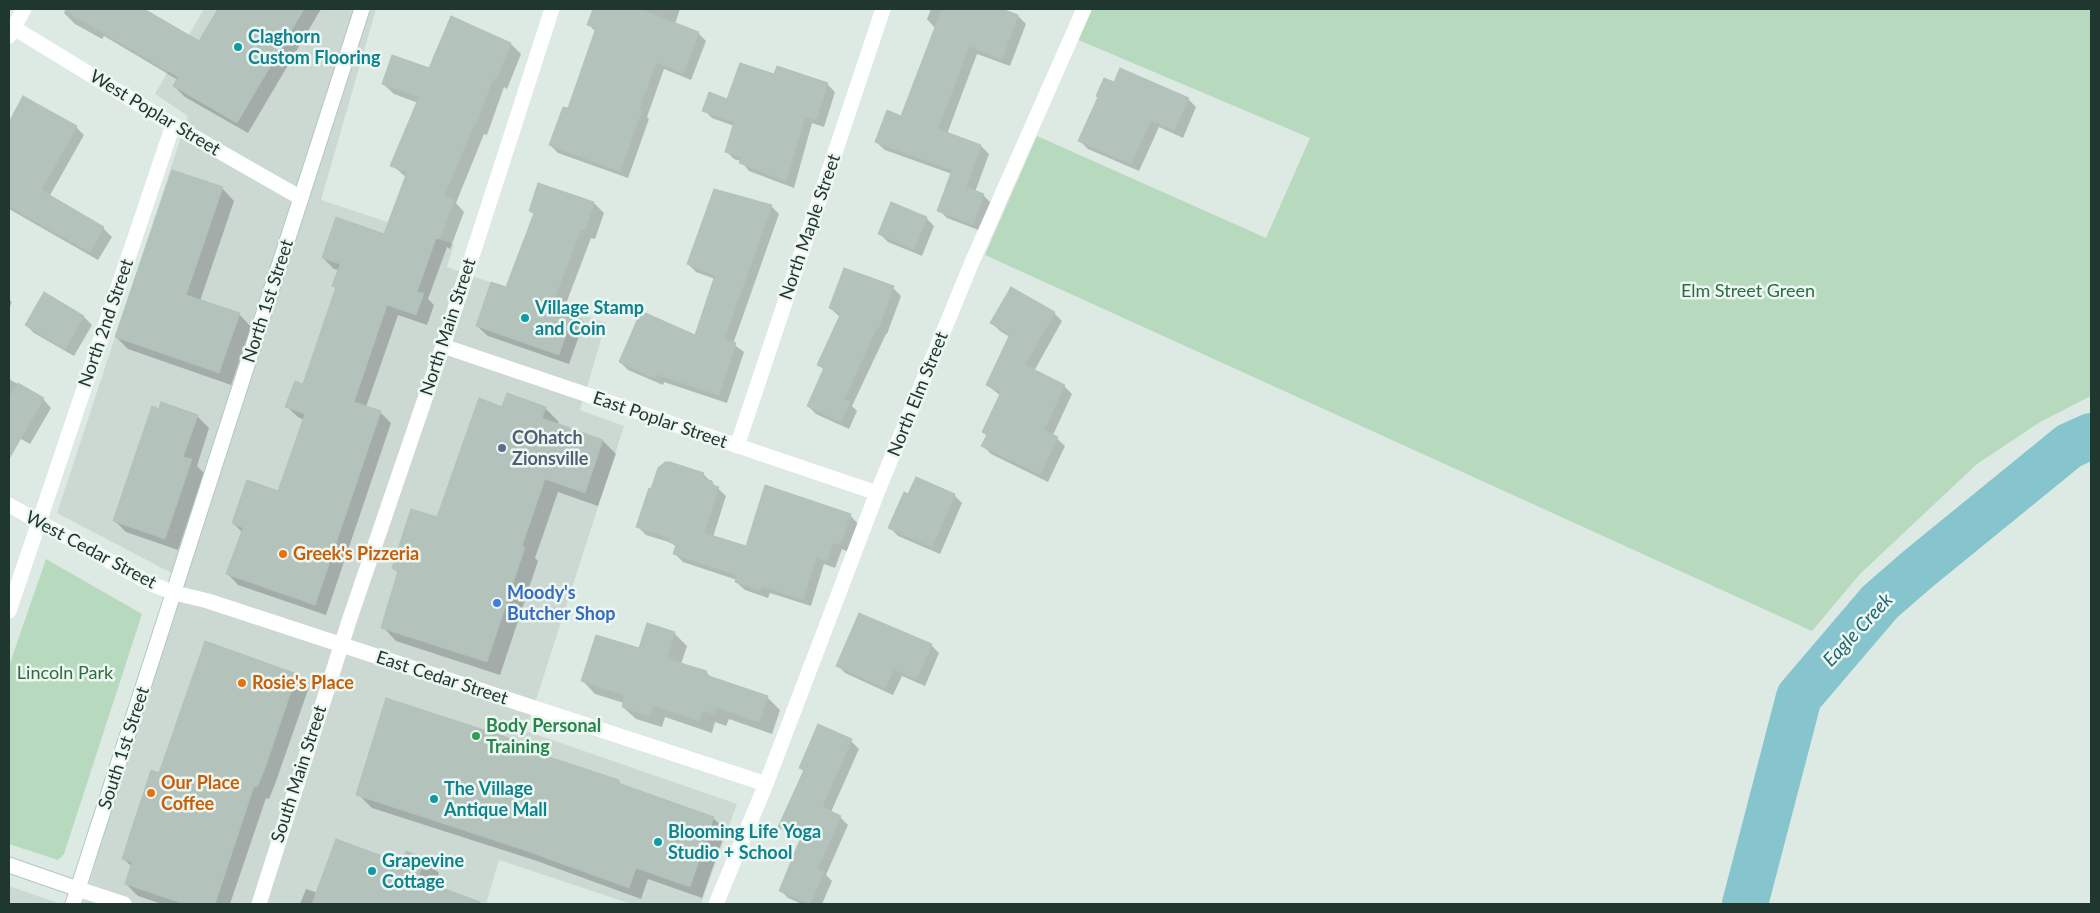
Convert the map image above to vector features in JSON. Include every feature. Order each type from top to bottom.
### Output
[{"type":"street","points":[[10,29],[24,9]]},
{"type":"street","name":"North 1st Street","points":[[175,592],[362,9]]},
{"type":"street","name":"North Main Street","points":[[341,645],[443,346],[552,9]]},
{"type":"street","name":"North Maple Street","points":[[737,446],[883,9]]},
{"type":"street","name":"North Elm Street","points":[[716,904],[766,784],[877,493],[972,262],[1084,9]]},
{"type":"street","name":"West Poplar Street","points":[[10,29],[301,198]]},
{"type":"street","name":"North 2nd Street","points":[[9,611],[173,124]]},
{"type":"street","name":"East Poplar Street","points":[[443,346],[877,493]]},
{"type":"street","name":"West Cedar Street","points":[[9,505],[151,584],[175,592]]},
{"type":"street","name":"East Cedar Street","points":[[175,592],[208,601],[766,784]]},
{"type":"street","name":"South 1st Street","points":[[73,904],[175,592]]},
{"type":"street","name":"South Main Street","points":[[259,904],[341,645]]},
{"type":"street","points":[[9,866],[124,904]]},
{"type":"shaded area","points":[[204,9],[376,9],[321,200],[454,244],[447,267],[606,323],[580,410],[624,426],[526,731],[737,804],[701,904],[631,904],[499,860],[486,904],[83,904],[181,578],[57,513],[188,116],[155,94]]},
{"type":"shaded area","points":[[9,886],[61,904],[9,904]]},
{"type":"green space","name":"Elm Street Green","points":[[1091,9],[2091,9],[2091,396],[2040,422],[1977,464],[1860,574],[1812,631],[985,255],[1037,136],[1266,238],[1310,138],[1076,39]]},
{"type":"green space","name":"Lincoln Park","points":[[46,559],[142,614],[64,854],[58,860],[9,844],[9,666]]},
{"type":"building","name":"Claghorn Custom Flooring","points":[[63,9],[144,9],[199,41],[218,9],[304,9],[237,123],[173,86],[178,77]]},
{"type":"building","points":[[593,9],[639,9],[699,32],[683,73],[656,62],[639,109],[642,110],[620,171],[549,145],[563,107],[568,108],[596,28],[587,25]]},
{"type":"building","points":[[942,9],[1002,9],[1018,15],[1002,59],[969,46],[938,129],[981,145],[966,187],[984,194],[973,224],[937,211],[952,170],[875,142],[887,110],[901,116]]},
{"type":"building","points":[[451,16],[511,43],[496,79],[493,78],[476,125],[474,124],[444,196],[454,200],[440,239],[436,238],[417,292],[424,293],[416,315],[387,305],[354,402],[381,411],[315,605],[226,574],[243,528],[232,523],[247,480],[278,491],[305,414],[285,407],[295,381],[303,384],[336,287],[332,286],[340,264],[322,258],[336,217],[384,234],[407,172],[390,166],[419,97],[382,84],[392,55],[429,68]]},
{"type":"building","points":[[740,63],[774,74],[777,66],[828,83],[816,120],[805,117],[786,181],[739,163],[742,157],[725,152],[734,122],[702,111],[709,92],[727,99]]},
{"type":"building","points":[[1120,68],[1189,98],[1174,130],[1151,120],[1131,164],[1078,141],[1098,97],[1096,96],[1104,78],[1114,82]]},
{"type":"building","points":[[23,96],[77,126],[41,190],[104,227],[90,252],[9,206],[9,122]]},
{"type":"building","points":[[172,170],[223,187],[186,295],[240,313],[219,373],[115,337]]},
{"type":"building","points":[[538,183],[594,202],[585,230],[581,229],[552,304],[574,311],[559,355],[476,326],[491,282],[506,287],[534,213],[529,211]]},
{"type":"building","points":[[714,189],[772,205],[724,339],[736,343],[719,395],[656,374],[655,378],[619,362],[641,311],[695,335],[715,275],[687,264]]},
{"type":"building","points":[[891,202],[927,217],[914,249],[878,234]]},
{"type":"building","points":[[844,268],[894,286],[879,327],[877,327],[844,399],[850,402],[841,422],[807,406],[824,368],[817,365],[841,313],[829,308]]},
{"type":"building","points":[[1011,287],[1055,312],[1025,365],[1065,385],[1044,430],[1058,437],[1040,474],[981,446],[987,435],[982,432],[1001,392],[986,385],[1010,334],[990,323]]},
{"type":"building","points":[[44,292],[84,316],[65,349],[25,325]]},
{"type":"building","points":[[18,383],[44,398],[9,459],[9,399]]},
{"type":"building","points":[[507,393],[546,407],[542,418],[603,440],[585,493],[545,479],[522,546],[525,547],[487,662],[381,628],[398,571],[392,568],[411,509],[437,517],[479,398],[502,407]]},
{"type":"building","points":[[161,402],[198,415],[183,457],[192,459],[165,539],[113,521],[152,406],[159,409]]},
{"type":"building","points":[[665,462],[704,473],[702,478],[712,481],[713,485],[719,487],[704,533],[746,546],[765,485],[851,514],[840,545],[833,542],[827,561],[816,557],[803,599],[762,586],[760,590],[735,582],[737,575],[673,554],[676,545],[669,542],[670,538],[636,527],[649,488],[651,489],[658,468]]},
{"type":"building","points":[[916,477],[955,494],[932,547],[888,528],[904,492],[908,494]]},
{"type":"building","points":[[859,613],[932,644],[916,679],[894,669],[885,688],[836,666]]},
{"type":"building","points":[[647,623],[675,632],[667,659],[707,671],[706,675],[768,696],[759,722],[716,707],[714,714],[703,710],[699,721],[653,705],[649,716],[622,707],[625,695],[581,681],[596,635],[639,648]]},
{"type":"building","points":[[205,641],[297,674],[264,771],[257,787],[254,786],[215,904],[184,904],[125,884],[132,862],[122,859],[151,770],[159,773]]},
{"type":"building","points":[[386,698],[530,745],[528,750],[619,780],[618,783],[714,817],[690,887],[636,868],[629,888],[524,850],[356,795]]},
{"type":"building","points":[[818,724],[852,739],[822,807],[841,816],[817,869],[824,872],[810,904],[779,891],[801,837],[778,827],[804,770],[799,768]]},
{"type":"building","name":"Grapevine Cottage","points":[[336,839],[401,863],[406,851],[425,858],[418,879],[480,902],[480,904],[312,904]]},
{"type":"waterway","name":"Eagle Creek","points":[[1745,904],[1799,697],[1880,602],[2069,446],[2091,436]]},
{"type":"place","name":"Claghorn Custom Flooring","points":[[238,47]]},
{"type":"place","name":"Village Stamp and Coin","points":[[525,318]]},
{"type":"place","name":"COhatch Zionsville","points":[[502,448]]},
{"type":"place","name":"Greek's Pizzeria","points":[[283,554]]},
{"type":"place","name":"Moody's Butcher Shop","points":[[497,603]]},
{"type":"place","name":"Rosie's Place","points":[[242,683]]},
{"type":"place","name":"Body Personal Training","points":[[476,736]]},
{"type":"place","name":"Our Place Coffee","points":[[151,793]]},
{"type":"place","name":"The Village Antique Mall","points":[[434,799]]},
{"type":"place","name":"Blooming Life Yoga Studio + School","points":[[658,842]]},
{"type":"place","name":"Grapevine Cottage","points":[[372,871]]}]
